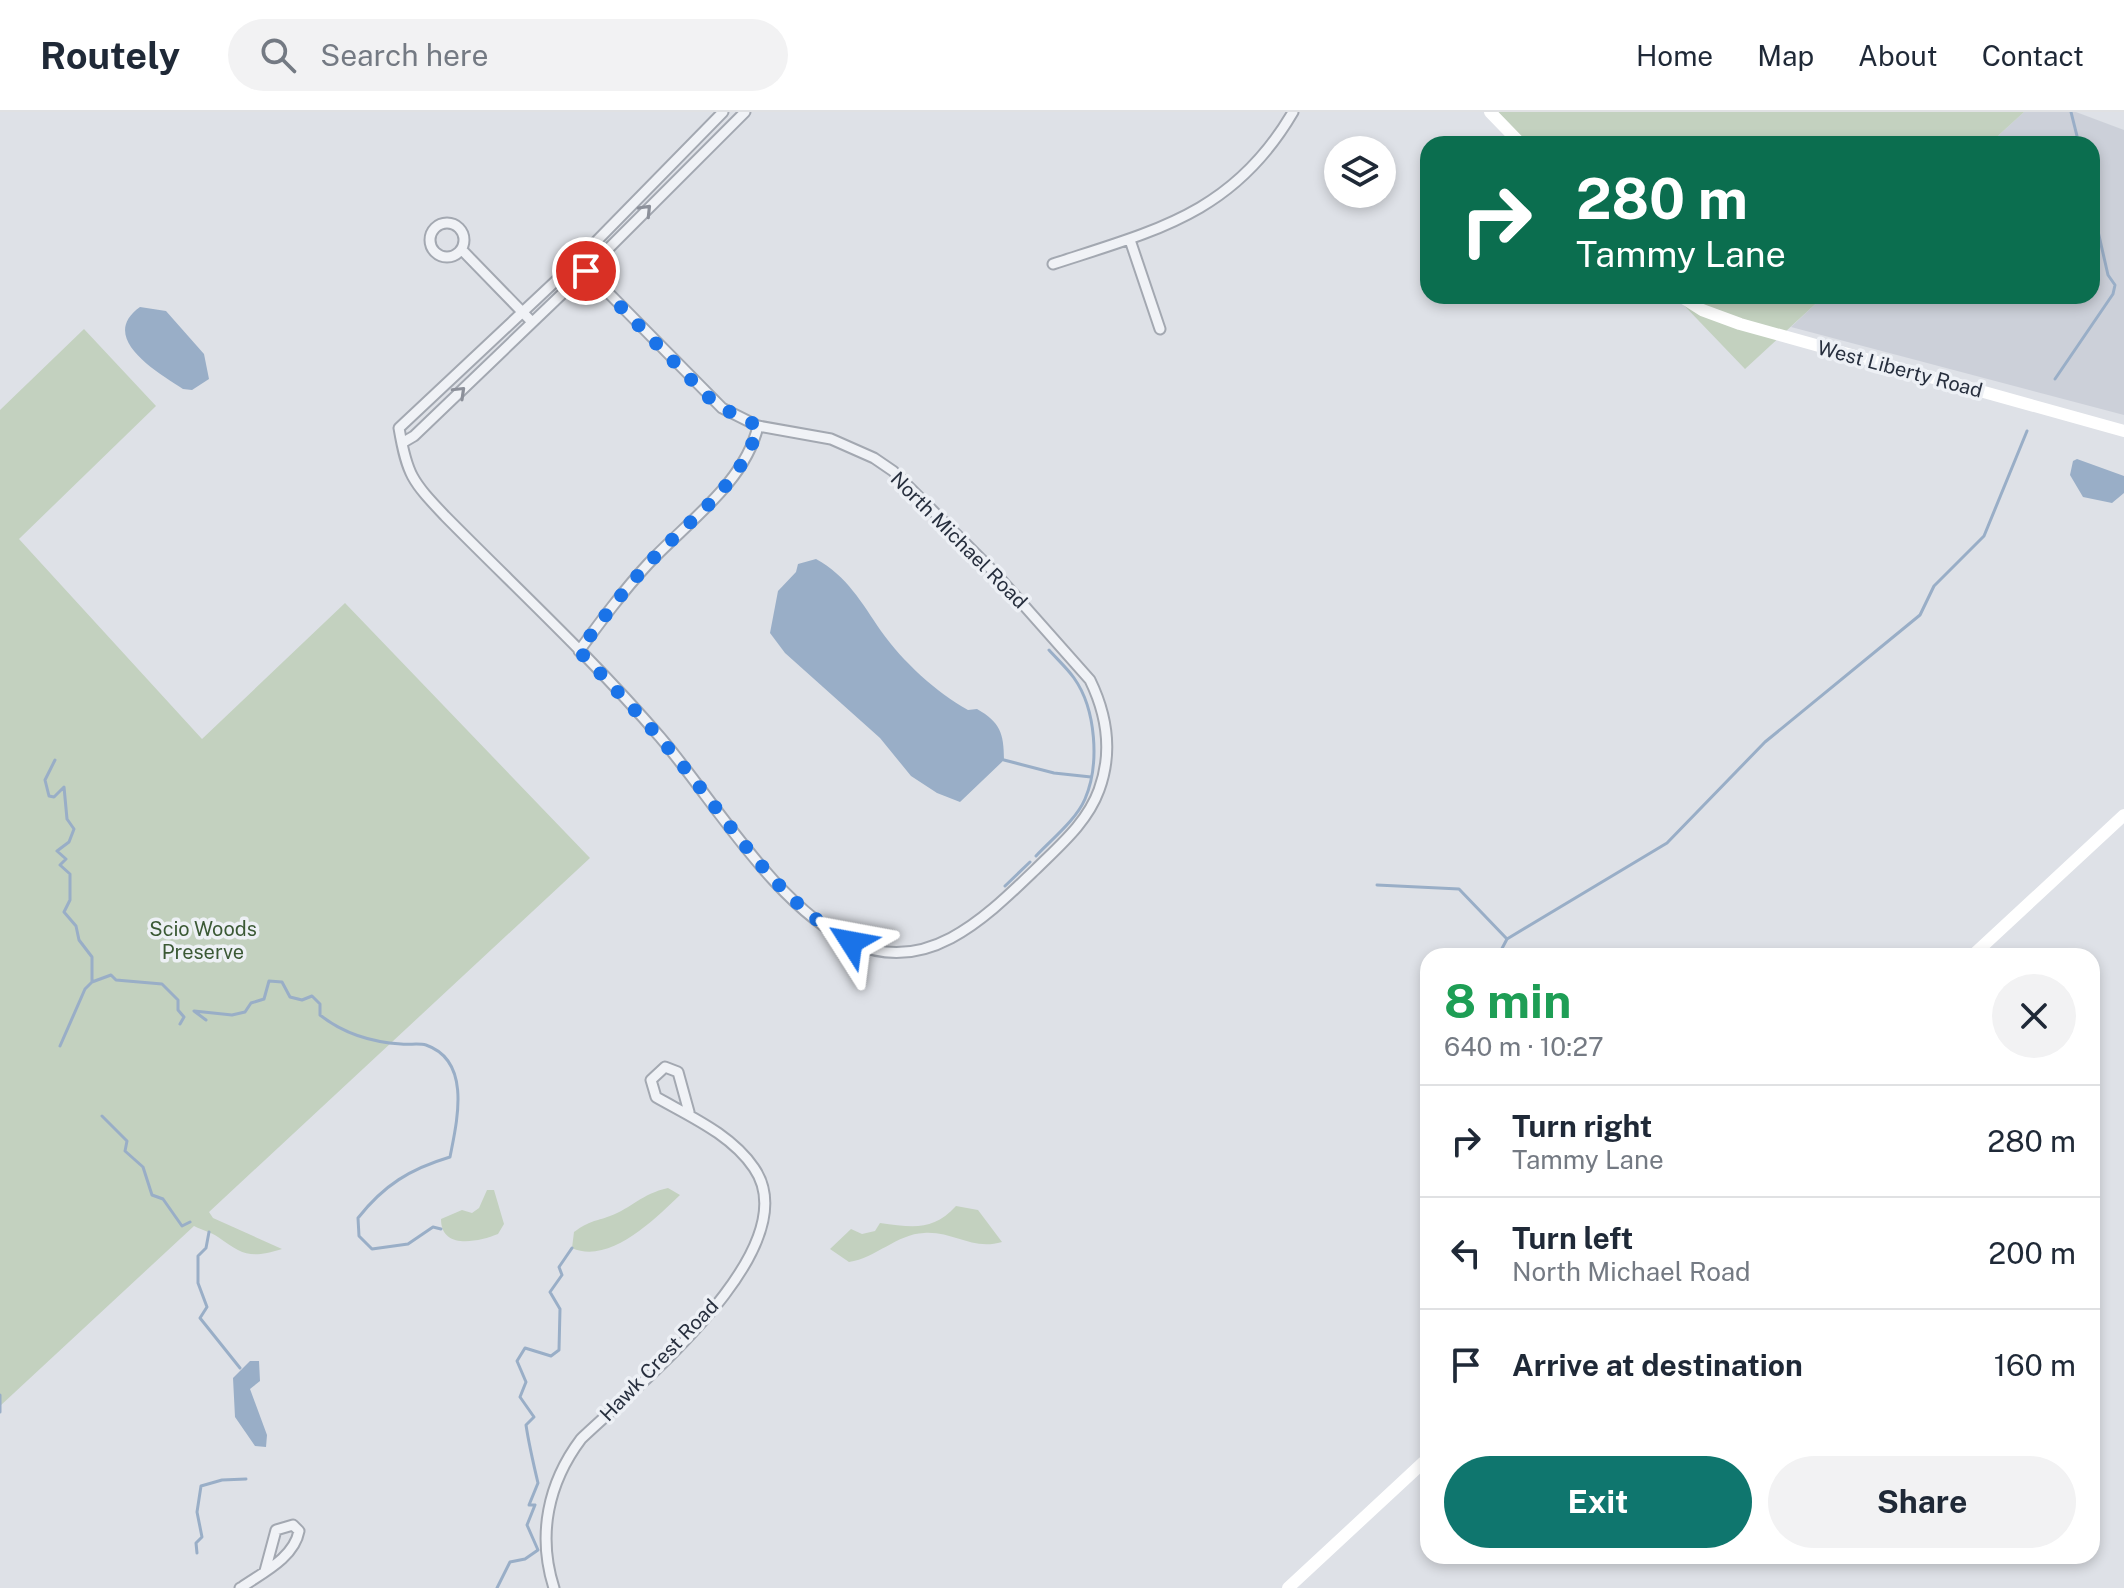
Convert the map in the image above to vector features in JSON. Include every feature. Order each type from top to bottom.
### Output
[{"type":"main road","points":[[1490,112],[1513,136]]},
{"type":"main road","name":"West Liberty Road","points":[[1693,304],[1740,324],[2124,431]]},
{"type":"main road","points":[[1981,948],[2124,815]]},
{"type":"main road","points":[[1288,1588],[1420,1465]]},
{"type":"street","points":[[723,112],[577,261],[399,428],[402,443],[414,436],[586,271],[745,112]]},
{"type":"street","points":[[1053,264],[1173,224],[1217,198],[1264,156],[1293,112]]},
{"type":"street","points":[[1130,240],[1160,329]]},
{"type":"street","points":[[463,251],[532,322]]},
{"type":"street","name":"North Michael Road","points":[[402,443],[410,476],[431,501],[660,737],[746,850],[820,922],[842,937],[869,949],[900,953],[955,939],[979,923],[1069,836],[1093,802],[1107,756],[1105,718],[1099,697],[1078,662],[893,471],[874,458],[831,439],[758,426],[722,408],[577,261]]},
{"type":"street","points":[[579,651],[640,573],[711,502],[746,455],[758,426]]},
{"type":"street","name":"Hawk Crest Road","points":[[554,1588],[546,1536],[548,1505],[568,1457],[581,1439],[679,1346],[717,1304],[754,1252],[763,1229],[765,1205],[754,1168],[689,1112],[656,1097],[651,1080],[665,1067],[678,1072],[689,1112]]},
{"type":"street","points":[[240,1588],[265,1571],[291,1550],[298,1539],[296,1527],[284,1525],[276,1530],[265,1571]]},
{"type":"shaded area","points":[[2024,112],[2076,112],[2124,130],[2124,415],[1791,327],[1815,304],[2100,304],[2100,136],[1998,136]]},
{"type":"green space","points":[[1498,112],[2024,112],[1998,136],[1521,136]]},
{"type":"green space","points":[[1683,304],[1815,304],[1745,369]]},
{"type":"green space","name":"Scio Woods Preserve","points":[[84,329],[156,406],[19,539],[202,739],[345,603],[590,858],[209,1212],[213,1218],[282,1249],[247,1254],[194,1226],[0,1406],[0,410]]},
{"type":"green space","points":[[668,1188],[680,1195],[630,1237],[601,1250],[586,1252],[572,1248],[574,1232],[580,1228]]},
{"type":"green space","points":[[487,1190],[494,1190],[504,1224],[498,1234],[471,1241],[447,1236],[441,1219],[462,1210],[472,1213],[479,1208]]},
{"type":"green space","points":[[956,1206],[978,1210],[1002,1242],[981,1244],[935,1233],[914,1234],[849,1262],[830,1249],[851,1229],[862,1234],[875,1231],[880,1223],[921,1226],[938,1220]]},
{"type":"water","points":[[140,307],[166,311],[204,354],[209,379],[192,390],[183,389],[135,352],[125,330],[129,318]]},
{"type":"water","points":[[2077,459],[2124,476],[2124,493],[2112,503],[2083,497],[2070,475],[2073,461]]},
{"type":"water","points":[[816,559],[837,573],[899,654],[921,675],[968,710],[977,709],[985,714],[999,729],[1004,760],[960,802],[937,793],[911,776],[880,738],[785,653],[770,633],[778,591],[796,572],[798,564]]},
{"type":"water","points":[[250,1361],[259,1361],[260,1381],[250,1389],[267,1435],[266,1447],[255,1446],[235,1417],[233,1378]]},
{"type":"waterway","points":[[2071,112],[2077,136]]},
{"type":"waterway","points":[[2055,379],[2113,294],[2115,285],[2108,275],[2100,240]]},
{"type":"waterway","points":[[1377,885],[1459,889],[1507,939],[1667,843],[1765,742],[1920,615],[1934,586],[1984,536],[2027,431]]},
{"type":"waterway","points":[[1036,856],[1081,807],[1093,770],[1093,737],[1087,705],[1071,674],[1049,650]]},
{"type":"waterway","points":[[55,760],[45,780],[49,796],[54,797],[64,787],[67,819],[74,829],[69,842],[57,851],[66,859],[60,865],[70,874],[70,900],[64,912],[76,926],[79,940],[92,957],[92,982]]},
{"type":"waterway","points":[[1004,760],[1054,773],[1091,777]]},
{"type":"waterway","points":[[1005,886],[1030,862]]},
{"type":"waterway","points":[[1502,948],[1507,939]]},
{"type":"waterway","points":[[60,1046],[85,989],[92,982],[111,975],[116,980],[162,984],[178,1000],[178,1010],[184,1017],[180,1024]]},
{"type":"waterway","points":[[206,1020],[194,1011],[232,1015],[245,1012],[251,1003],[264,999],[269,981],[282,982],[290,997],[302,1000],[312,996],[320,1004],[320,1015],[348,1032],[379,1041],[426,1045],[441,1053],[456,1078],[458,1094],[450,1157],[399,1180],[378,1196],[358,1218],[359,1236],[372,1249],[408,1244],[433,1227],[441,1229]]},
{"type":"waterway","points":[[102,1116],[127,1141],[125,1151],[143,1167],[152,1195],[163,1199],[182,1226],[190,1222]]},
{"type":"waterway","points":[[209,1232],[206,1248],[198,1256],[198,1283],[207,1307],[200,1318],[240,1368]]},
{"type":"waterway","points":[[497,1588],[510,1562],[525,1559],[538,1550],[527,1525],[535,1505],[529,1505],[538,1483],[526,1425],[534,1417],[520,1397],[526,1382],[517,1361],[525,1348],[551,1356],[559,1350],[560,1309],[550,1292],[562,1275],[559,1267],[572,1248]]},
{"type":"waterway","points":[[0,1395],[0,1412]]},
{"type":"waterway","points":[[197,1553],[196,1543],[202,1537],[197,1512],[201,1486],[222,1480],[246,1479]]},
{"type":"route","points":[[586,271],[707,396],[722,408],[758,426],[746,455],[711,502],[640,573],[579,651],[660,737],[746,850],[820,922],[851,942]]}]
